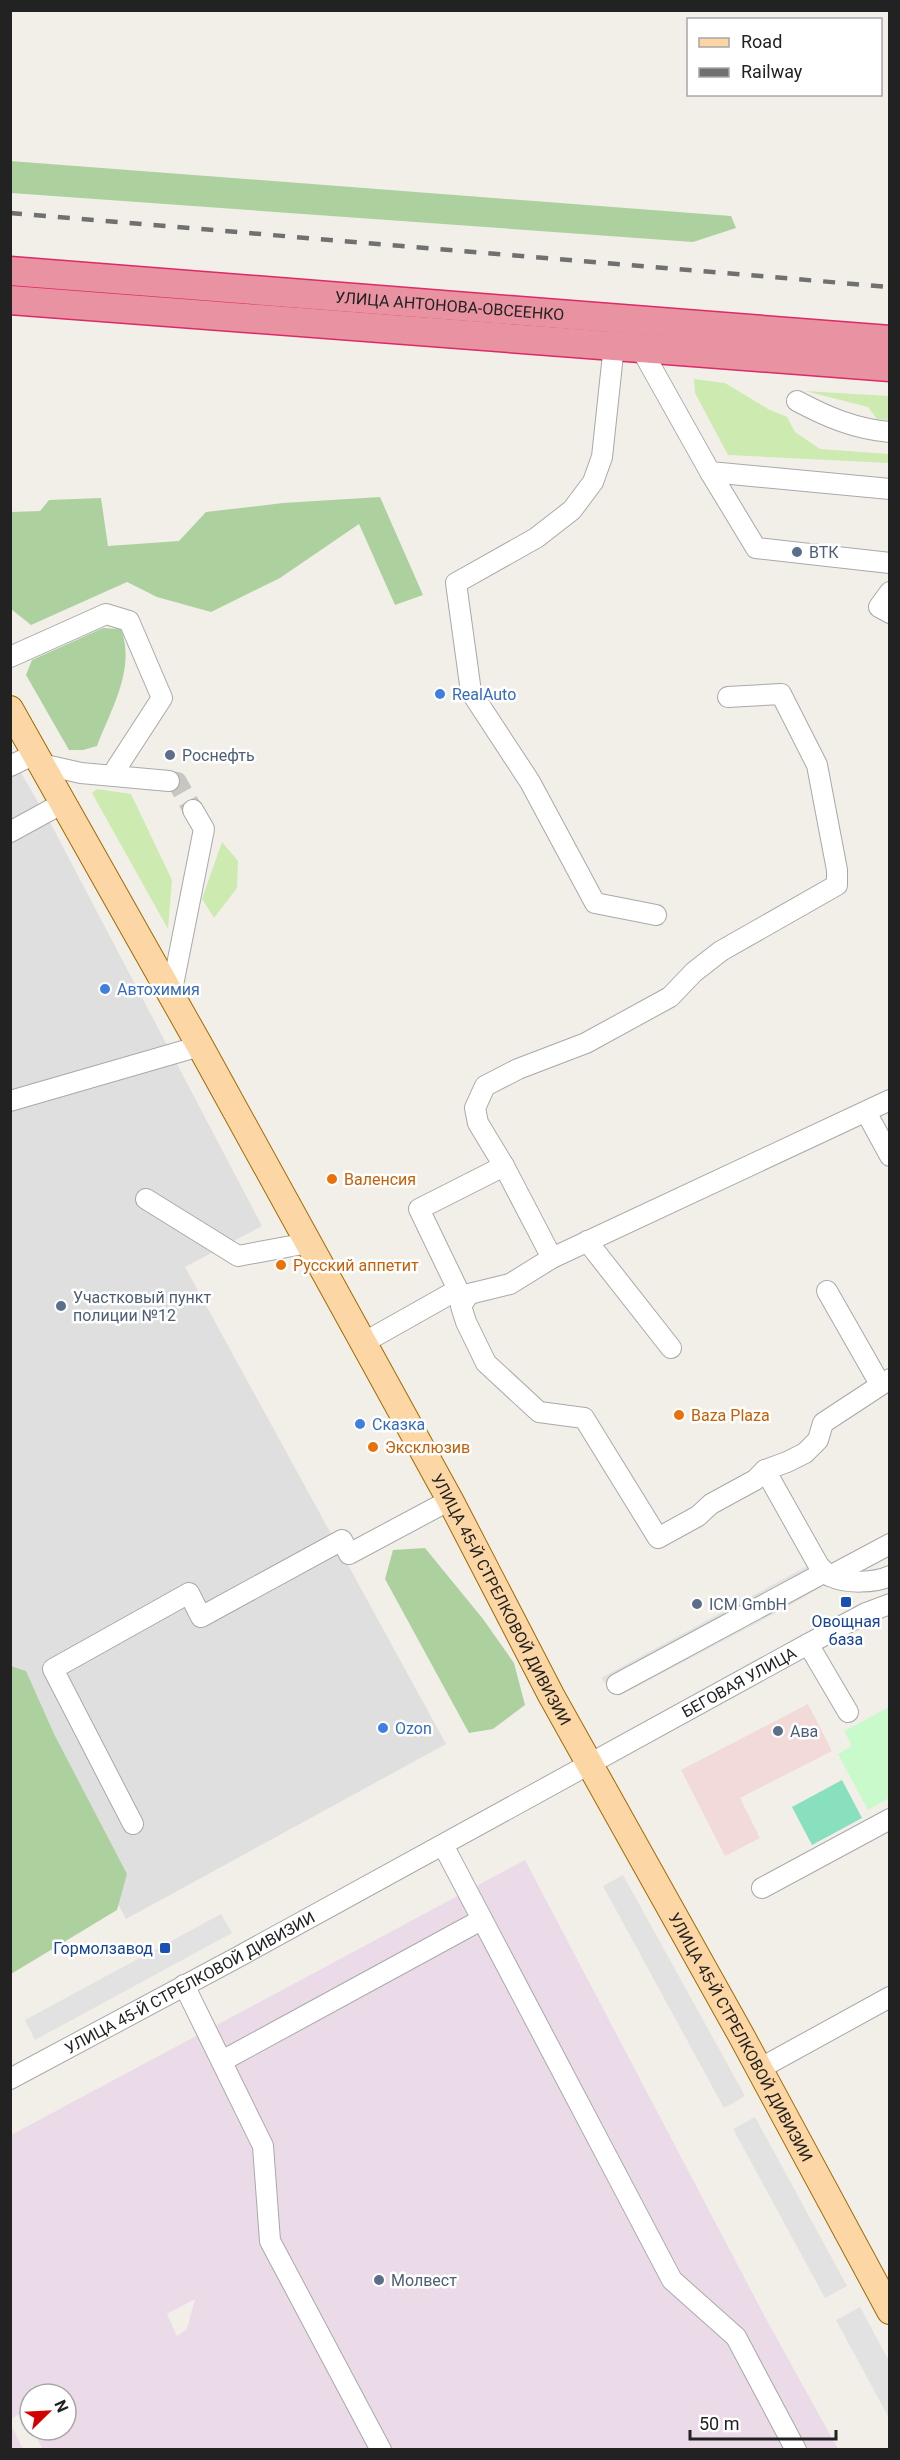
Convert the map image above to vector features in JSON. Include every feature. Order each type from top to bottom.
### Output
[{"type":"highway","name":"УЛИЦА АНТОНОВА-ОВСЕЕНКО","points":[[10,271],[890,340]]},
{"type":"highway","name":"УЛИЦА АНТОНОВА-ОВСЕЕНКО","points":[[10,300],[890,367]]},
{"type":"main road","name":"УЛИЦА 45-Й СТРЕЛКОВОЙ ДИВИЗИИ","points":[[10,709],[200,1046],[450,1500],[551,1695],[888,2304]]},
{"type":"street","points":[[627,346],[710,472],[756,548],[890,563]]},
{"type":"street","points":[[627,346],[602,457],[593,482],[572,510],[537,538],[456,583],[471,692],[530,782],[595,903],[656,915]]},
{"type":"street","points":[[797,401],[830,419],[869,430],[890,432]]},
{"type":"street","points":[[710,472],[890,489]]},
{"type":"street","points":[[890,592],[879,607],[890,613]]},
{"type":"street","points":[[10,657],[106,614],[129,621],[162,698],[112,775]]},
{"type":"street","points":[[552,1258],[504,1166],[478,1123],[475,1108],[485,1086],[518,1069],[586,1042],[670,998],[694,972],[721,951],[837,885],[837,870],[817,765],[781,694],[728,697]]},
{"type":"street","points":[[10,766],[38,759],[81,773],[168,781]]},
{"type":"street","points":[[10,832],[63,803]]},
{"type":"street","points":[[171,995],[204,829],[193,810]]},
{"type":"street","points":[[10,1101],[200,1046]]},
{"type":"street","points":[[363,1342],[450,1294],[464,1294],[510,1284],[552,1258],[587,1241],[890,1100]]},
{"type":"street","points":[[866,1112],[890,1156]]},
{"type":"street","points":[[504,1166],[419,1209],[464,1294],[461,1306],[466,1322],[486,1363],[539,1412],[584,1418],[658,1538],[698,1516],[711,1504],[755,1480],[765,1470],[805,1453],[818,1440],[823,1423],[885,1381],[827,1291]]},
{"type":"street","points":[[146,1199],[238,1256],[308,1243]]},
{"type":"street","points":[[587,1241],[672,1348]]},
{"type":"street","points":[[765,1470],[815,1559],[827,1574],[851,1581],[882,1579],[890,1576]]},
{"type":"street","points":[[132,1824],[53,1669],[189,1593],[201,1617],[342,1540],[350,1554],[450,1500]]},
{"type":"street","points":[[617,1684],[827,1574],[890,1544]]},
{"type":"street","name":"БЕГОВАЯ УЛИЦА","points":[[590,1765],[808,1644],[866,1613],[890,1604]]},
{"type":"street","points":[[808,1644],[848,1712]]},
{"type":"street","name":"УЛИЦА 45-Й СТРЕЛКОВОЙ ДИВИЗИИ","points":[[10,2079],[590,1765]]},
{"type":"street","points":[[762,1888],[890,1819]]},
{"type":"street","points":[[443,1845],[672,2280],[736,2337],[796,2450]]},
{"type":"street","points":[[222,2061],[482,1920]]},
{"type":"street","points":[[184,1985],[263,2146],[270,2241],[381,2450]]},
{"type":"street","points":[[759,2068],[890,1997]]},
{"type":"shaded area","points":[[20,771],[53,828],[262,1226],[185,1267],[446,1744],[126,1919],[11,1700],[10,776]]},
{"type":"shaded area","points":[[809,1565],[821,1587],[785,1608],[619,1696],[612,1692],[601,1678]]},
{"type":"shaded area","points":[[808,1704],[832,1751],[740,1798],[760,1838],[725,1856],[681,1770]]},
{"type":"shaded area","points":[[525,1860],[765,2317],[838,2449],[43,2450],[39,2442],[78,2442],[78,2382],[18,2382],[18,2415],[11,2419],[11,2135]],"holes":[[[195,2299],[187,2329],[177,2336],[167,2314]]]},
{"type":"shaded area","points":[[623,1875],[745,2096],[724,2108],[603,1886]]},
{"type":"shaded area","points":[[221,1914],[232,1933],[35,2040],[25,2020]]},
{"type":"shaded area","points":[[755,2117],[847,2286],[825,2298],[733,2129]]},
{"type":"shaded area","points":[[860,2307],[889,2361],[889,2418],[836,2320]]},
{"type":"shaded area","points":[[10,2425],[23,2449],[11,2449]]},
{"type":"green space","points":[[10,161],[731,216],[736,228],[693,242],[11,193]]},
{"type":"green space","points":[[694,379],[725,383],[768,409],[787,417],[795,432],[820,449],[889,454],[889,463],[728,455],[695,393]]},
{"type":"green space","points":[[805,391],[889,396],[889,420],[877,419],[868,407]]},
{"type":"green space","points":[[380,497],[423,595],[395,605],[359,524],[280,578],[211,612],[157,597],[127,582],[31,625],[11,609],[11,512],[40,511],[49,500],[101,498],[108,546],[179,541],[206,512],[283,503]]},
{"type":"green space","points":[[103,628],[121,629],[126,659],[120,689],[97,746],[83,750],[69,750],[26,675],[32,660]]},
{"type":"green space","points":[[97,789],[131,794],[172,880],[168,929],[92,793]]},
{"type":"green space","points":[[222,842],[238,861],[237,888],[214,918],[202,899]]},
{"type":"green space","points":[[425,1548],[483,1619],[514,1663],[525,1705],[493,1729],[469,1733],[385,1579],[393,1550]]},
{"type":"green space","points":[[11,1666],[26,1671],[54,1734],[127,1874],[117,1910],[11,1974]]},
{"type":"green space","points":[[889,1707],[889,1798],[868,1810],[838,1754],[852,1746],[844,1731]]},
{"type":"green space","points":[[842,1780],[862,1818],[812,1845],[792,1807]]},
{"type":"tunnel","points":[[169,781],[177,782],[193,810]]},
{"type":"railway","points":[[10,213],[890,287]]},
{"type":"place","name":"ВТК","points":[[797,552]]},
{"type":"place","name":"RealAuto","points":[[440,694]]},
{"type":"place","name":"Роснефть","points":[[170,755]]},
{"type":"place","name":"Автохимия","points":[[105,989]]},
{"type":"place","name":"Валенсия","points":[[332,1179]]},
{"type":"place","name":"Русский аппетит","points":[[281,1265]]},
{"type":"place","name":"Участковый пункт полиции №12","points":[[61,1306]]},
{"type":"place","name":"Baza Plaza","points":[[679,1415]]},
{"type":"place","name":"Сказка","points":[[360,1424]]},
{"type":"place","name":"Эксклюзив","points":[[373,1447]]},
{"type":"place","name":"Овощная база","points":[[846,1602]]},
{"type":"place","name":"ICM GmbH","points":[[697,1604]]},
{"type":"place","name":"Ozon","points":[[383,1728]]},
{"type":"place","name":"Ава","points":[[778,1731]]},
{"type":"place","name":"Гормолзавод","points":[[165,1948]]},
{"type":"place","name":"Молвест","points":[[379,2280]]}]
